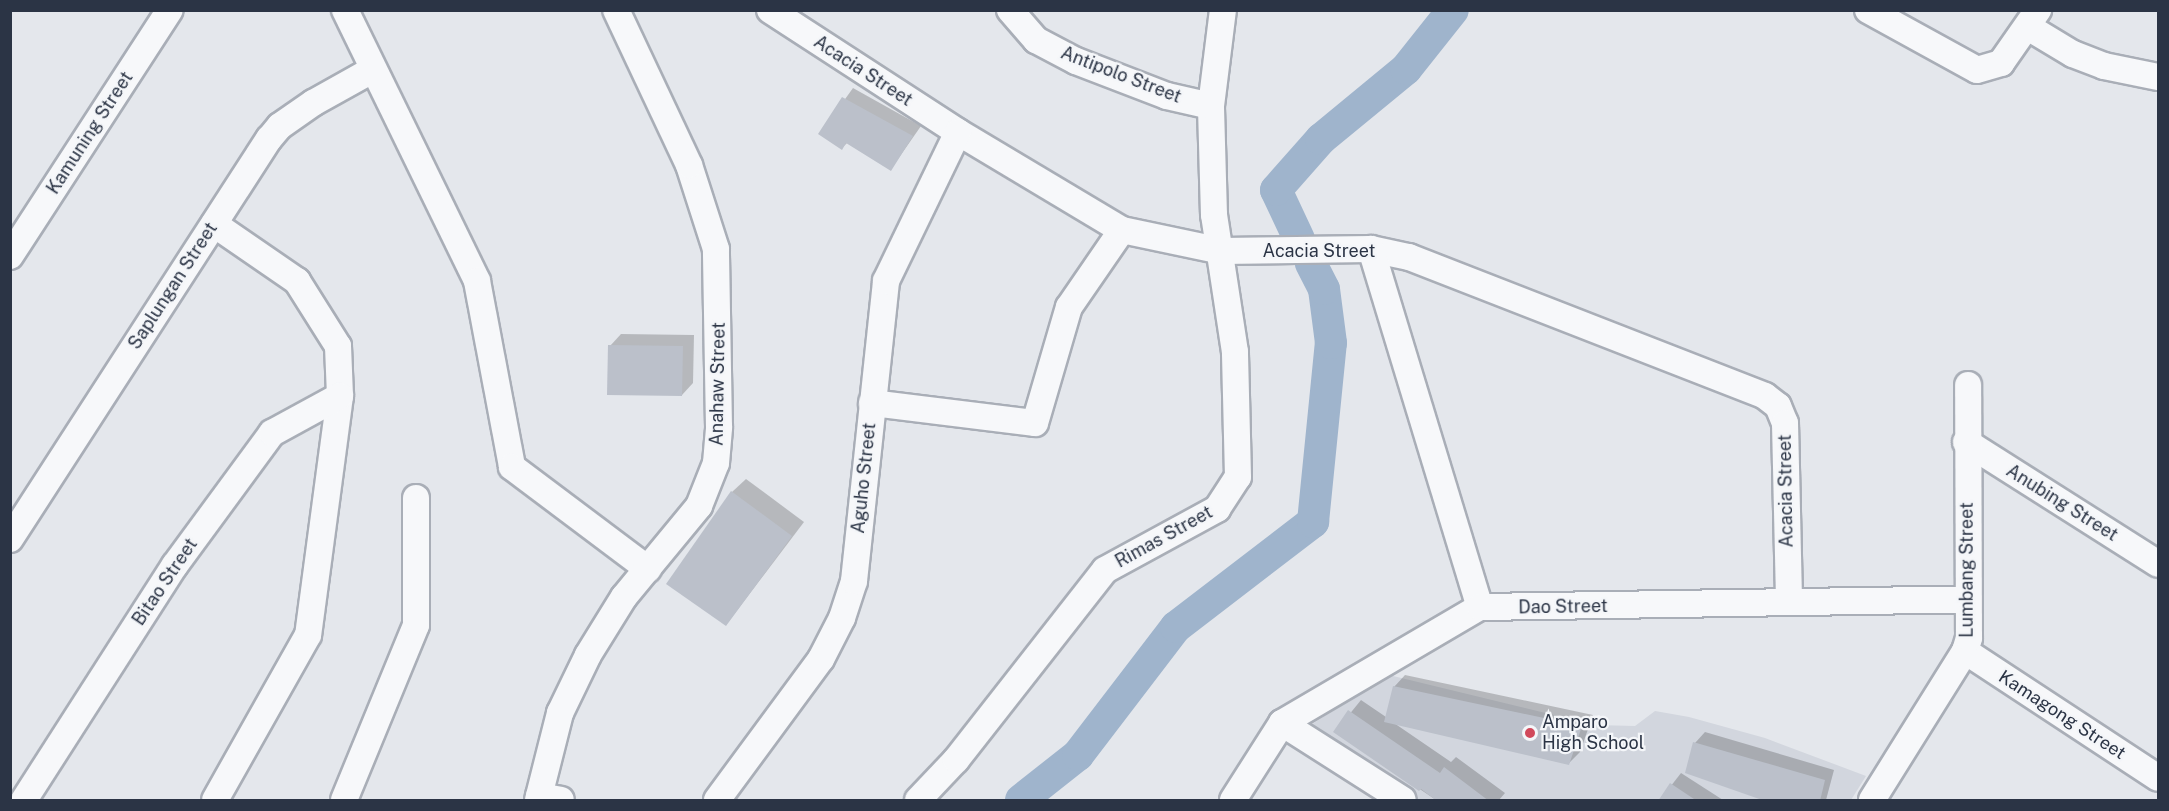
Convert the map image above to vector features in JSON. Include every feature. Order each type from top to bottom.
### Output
[{"type":"street","name":"Kamuning Street","points":[[10,256],[170,10]]},
{"type":"street","points":[[345,10],[372,70],[477,281],[512,467],[648,569]]},
{"type":"street","name":"Anahaw Street","points":[[546,799],[560,713],[588,655],[624,597],[699,506],[716,463],[718,277],[716,249],[702,198],[616,10]]},
{"type":"street","name":"Acacia Street","points":[[770,10],[958,132],[1122,230],[1222,251],[1371,249],[1409,257],[1766,396],[1778,406],[1785,423],[1789,601]]},
{"type":"street","name":"Antipolo Street","points":[[1010,10],[1036,40],[1076,61],[1167,96],[1211,105]]},
{"type":"street","name":"Rimas Street","points":[[918,801],[956,760],[1105,570],[1217,509],[1238,477],[1235,352],[1222,251],[1214,215],[1211,105],[1223,10]]},
{"type":"street","points":[[1868,10],[1977,70],[2001,63],[2033,19],[2073,54],[2104,66],[2158,77]]},
{"type":"street","name":"Saplungan Street","points":[[10,539],[280,126],[372,70]]},
{"type":"street","name":"Aguho Street","points":[[717,801],[821,659],[843,618],[854,581],[886,280],[958,132]]},
{"type":"street","points":[[214,224],[297,281],[338,346],[340,396],[308,635],[215,801]]},
{"type":"street","points":[[872,403],[1035,423],[1069,307],[1122,230]]},
{"type":"street","points":[[1371,249],[1480,607]]},
{"type":"street","name":"Lumbang Street","points":[[1872,801],[1965,651],[1969,638],[1966,442],[1968,385]]},
{"type":"street","name":"Bitao Street","points":[[24,801],[175,565],[272,433],[340,396]]},
{"type":"street","name":"Anubing Street","points":[[1966,442],[2158,564]]},
{"type":"street","points":[[344,801],[416,626],[416,498]]},
{"type":"street","name":"Dao Street","points":[[1233,801],[1282,723],[1480,607],[1967,598]]},
{"type":"street","name":"Kamagong Street","points":[[1965,651],[2158,778]]},
{"type":"street","points":[[1282,723],[1403,801]]},
{"type":"shaded area","name":"Amparo High School","points":[[1389,675],[1595,725],[1635,726],[1655,711],[1689,717],[1765,738],[1866,776],[1851,800],[1418,800],[1306,728]]},
{"type":"building","points":[[842,97],[913,136],[891,171],[846,143],[842,150],[818,134]]},
{"type":"building","points":[[608,345],[683,346],[682,396],[607,395]]},
{"type":"building","points":[[731,491],[792,536],[726,626],[666,584]]},
{"type":"building","points":[[1393,686],[1582,726],[1569,765],[1384,722]]},
{"type":"building","points":[[1348,710],[1440,773],[1444,767],[1489,801],[1437,801],[1421,789],[1419,791],[1333,732]]},
{"type":"building","points":[[1693,742],[1825,780],[1820,801],[1765,801],[1685,773]]},
{"type":"building","points":[[1670,783],[1697,801],[1658,801]]},
{"type":"waterway","points":[[1299,239],[1276,190],[1321,139],[1406,69],[1453,10]]},
{"type":"waterway","points":[[1021,800],[1078,755],[1176,627],[1313,522],[1331,343],[1324,289],[1311,263]]},
{"type":"place","name":"Amparo High School","points":[[1530,733]]}]
